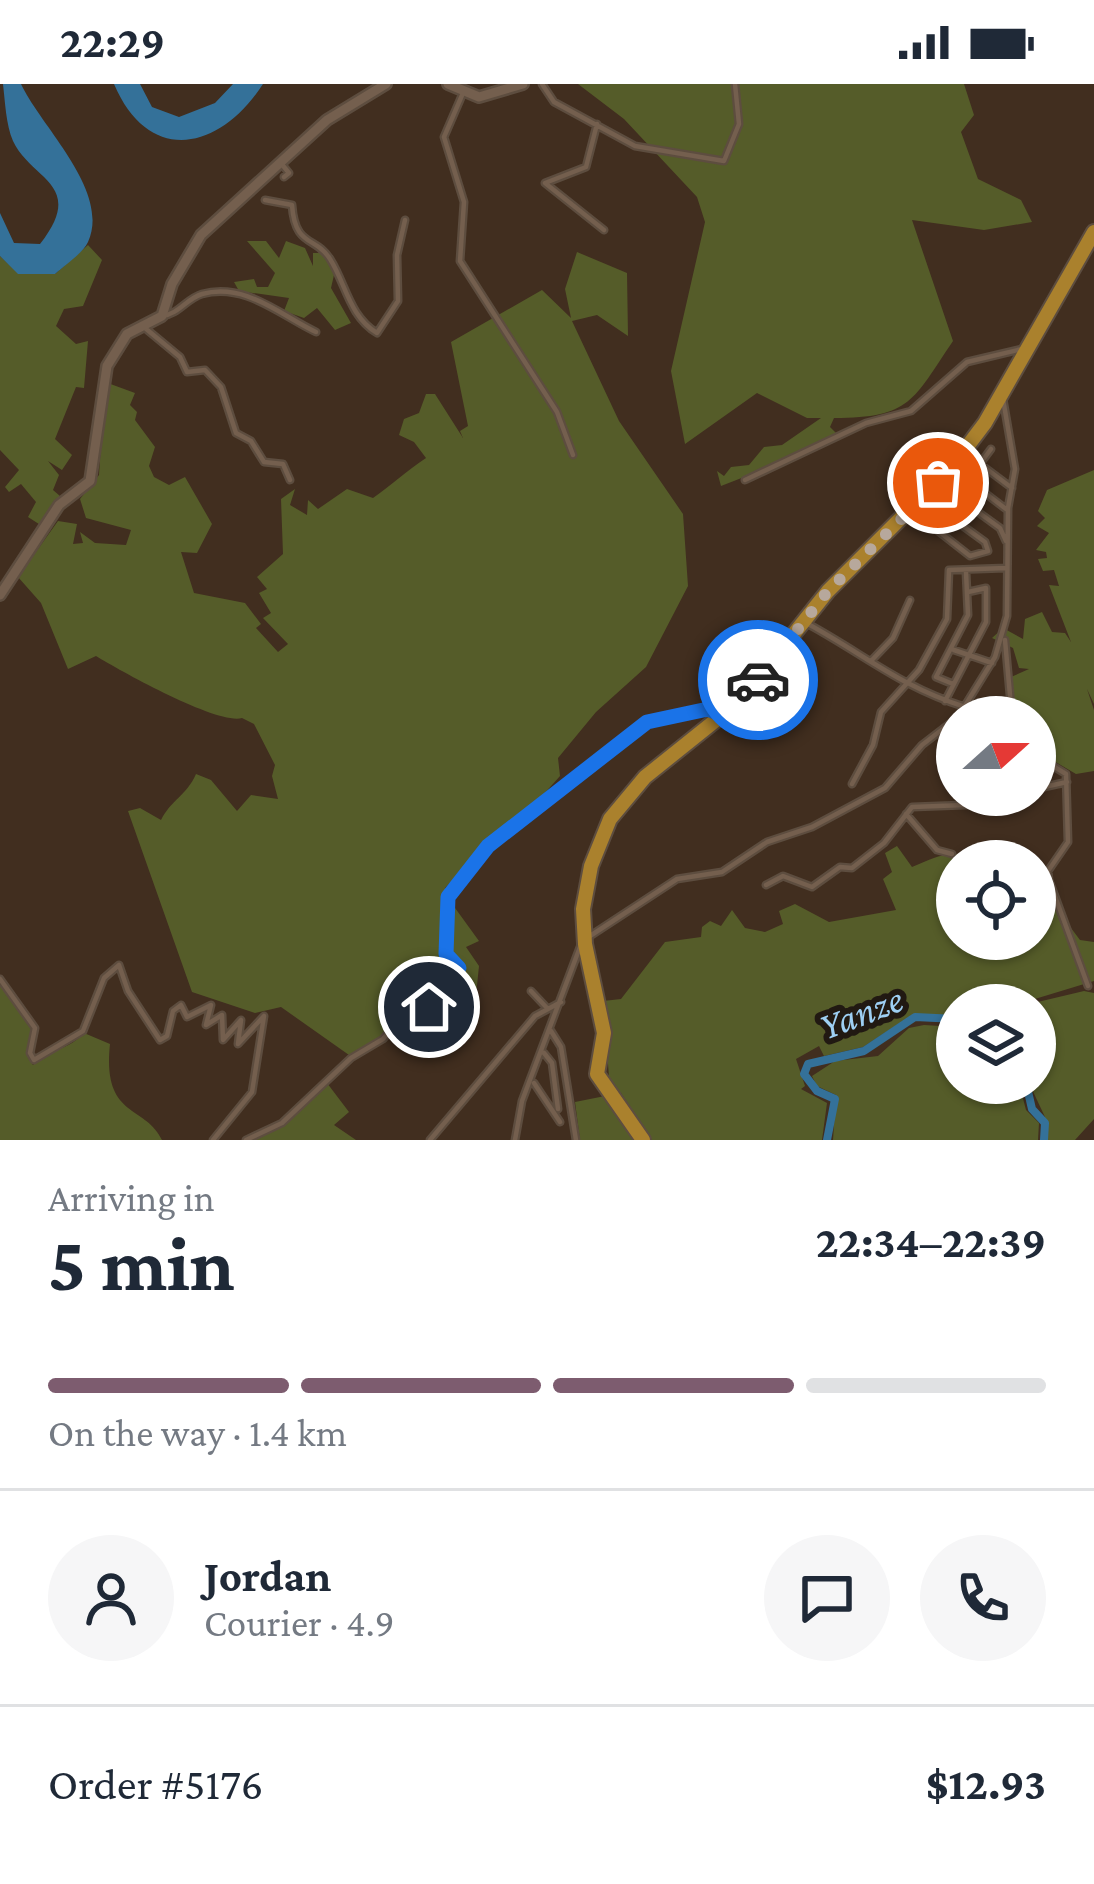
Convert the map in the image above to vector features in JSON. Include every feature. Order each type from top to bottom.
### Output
[{"type":"highway","points":[[643,1140],[626,1109],[604,1088],[597,1068],[604,1033],[586,947],[586,883],[610,819],[645,777],[725,716],[847,570],[938,483],[1000,394],[1094,232]]},
{"type":"main road","points":[[0,595],[59,505],[93,476],[102,376],[124,338],[162,316],[172,284],[201,235],[327,120],[386,84]]},
{"type":"main road","points":[[448,84],[464,93],[496,96],[523,84]]},
{"type":"street","points":[[542,84],[554,102],[652,152],[726,160],[739,124],[735,84]]},
{"type":"street","points":[[464,93],[444,136],[464,202],[460,261],[557,412],[573,455]]},
{"type":"street","points":[[597,124],[584,169],[545,183],[604,230]]},
{"type":"street","points":[[280,162],[289,173],[284,177]]},
{"type":"street","points":[[265,200],[291,204],[300,234],[329,256],[358,316],[377,333],[398,301],[397,255],[405,220]]},
{"type":"street","points":[[162,316],[197,296],[220,290],[243,294],[316,332]]},
{"type":"street","points":[[146,328],[180,357],[187,372],[205,370],[216,380],[237,435],[254,443],[264,462],[283,464],[290,480]]},
{"type":"street","points":[[745,480],[866,423],[911,411],[967,362],[1025,348]]},
{"type":"street","points":[[1000,394],[1015,466],[1006,568],[1010,696]]},
{"type":"street","points":[[970,556],[933,527],[941,510],[991,449]]},
{"type":"street","points":[[980,464],[1012,488]]},
{"type":"street","points":[[968,480],[1008,511]]},
{"type":"street","points":[[938,483],[1000,528],[1008,549]]},
{"type":"street","points":[[941,510],[985,542],[988,551],[970,556]]},
{"type":"street","points":[[954,684],[936,679],[968,615],[970,556]]},
{"type":"street","points":[[852,784],[873,745],[881,712],[939,635],[950,609],[949,570],[1006,568]]},
{"type":"street","points":[[948,696],[986,622],[986,588],[968,592]]},
{"type":"street","points":[[871,661],[893,638],[910,600]]},
{"type":"street","points":[[803,621],[904,685],[936,697]]},
{"type":"street","points":[[972,696],[992,664],[1005,630]]},
{"type":"street","points":[[939,635],[958,640]]},
{"type":"street","points":[[954,650],[992,664]]},
{"type":"street","points":[[247,1140],[282,1123],[351,1058],[383,1040],[404,1016],[434,1002],[459,968],[446,954],[448,897],[488,846],[647,722],[708,709],[725,716]]},
{"type":"street","points":[[514,1140],[578,951],[590,937],[677,879],[722,872],[767,842],[812,827],[885,788],[936,734]]},
{"type":"street","points":[[1056,768],[1066,774],[1068,842],[1048,872],[1049,880],[1088,986]]},
{"type":"street","points":[[1056,784],[1067,782]]},
{"type":"street","points":[[766,885],[783,876],[812,887],[840,866],[852,868],[887,841],[907,814],[922,804],[936,804]]},
{"type":"street","points":[[907,814],[936,849]]},
{"type":"street","points":[[0,979],[35,1028],[34,1060],[79,1035],[95,1010],[104,978],[119,965],[128,991],[160,1040],[167,1036],[180,1006],[187,1017],[211,1005],[206,1025],[223,1015],[223,1040],[242,1020],[238,1044],[264,1016],[252,1092],[213,1140]]},
{"type":"street","points":[[531,991],[547,1008]]},
{"type":"street","points":[[430,1140],[547,1008],[561,1002]]},
{"type":"street","points":[[550,1031],[561,1047],[576,1140]]},
{"type":"street","points":[[544,1053],[552,1063],[558,1108]]},
{"type":"street","points":[[532,1082],[544,1091],[560,1123]]},
{"type":"green space","points":[[578,84],[964,84],[974,115],[961,132],[978,179],[1021,200],[1032,222],[984,230],[912,220],[953,341],[928,378],[895,409],[834,418],[830,427],[838,435],[826,445],[721,486],[717,471],[724,476],[731,467],[749,465],[764,447],[782,445],[821,418],[807,418],[757,393],[685,444],[671,371],[705,222],[697,197],[624,119]]},
{"type":"green space","points":[[247,241],[266,241],[279,258],[286,241],[305,248],[313,266],[313,253],[325,253],[334,275],[331,288],[351,323],[335,330],[317,308],[304,318],[284,311],[289,298],[239,291],[234,282],[254,279],[257,287],[268,287],[275,273]]},
{"type":"green space","points":[[88,245],[102,260],[83,306],[64,309],[56,326],[76,344],[88,341],[84,388],[76,387],[55,439],[72,455],[62,470],[48,461],[59,475],[53,490],[60,496],[42,526],[28,517],[36,502],[21,484],[9,492],[5,487],[19,470],[0,450],[0,256],[19,274],[55,274]]},
{"type":"green space","points":[[577,252],[627,273],[628,336],[597,315],[572,321],[619,421],[683,514],[688,586],[646,667],[596,712],[558,758],[560,776],[445,888],[443,956],[456,969],[424,1007],[406,1011],[385,1034],[349,1055],[281,1007],[255,1013],[192,992],[128,811],[140,808],[161,820],[196,774],[211,780],[237,811],[251,795],[278,799],[272,776],[275,765],[254,724],[192,706],[96,656],[68,669],[41,603],[18,577],[58,521],[77,524],[73,544],[83,543],[80,532],[95,543],[126,545],[131,530],[86,518],[80,499],[99,475],[105,382],[135,393],[130,405],[137,412],[135,420],[155,447],[149,466],[154,477],[169,485],[185,477],[212,524],[197,553],[181,552],[194,593],[245,603],[261,624],[256,628],[278,652],[288,644],[263,618],[271,613],[259,593],[267,589],[257,577],[283,554],[281,499],[295,489],[290,505],[307,515],[308,500],[318,509],[347,489],[373,498],[380,493],[426,458],[414,442],[399,435],[404,419],[419,413],[426,394],[435,394],[463,438],[460,431],[468,426],[451,342],[542,290],[571,318],[565,289]]},
{"type":"green space","points":[[1094,470],[1094,704],[1087,689],[1094,710],[1094,771],[1076,774],[1056,762],[1056,696],[1013,696],[1011,677],[1029,669],[1019,668],[1013,648],[992,638],[1003,628],[1023,639],[1025,619],[1042,612],[1052,632],[1065,633],[1071,642],[1049,585],[1059,586],[1054,570],[1043,571],[1038,559],[1047,558],[1046,552],[1036,550],[1049,533],[1037,526],[1045,518],[1038,511],[1047,490]]},
{"type":"green space","points":[[897,846],[912,867],[936,857],[936,960],[1056,960],[1056,911],[1061,924],[1068,924],[1080,940],[1094,942],[1094,981],[1056,993],[1056,984],[936,984],[936,1016],[912,1015],[863,1047],[824,1056],[819,1046],[796,1059],[805,1086],[801,1089],[827,1103],[822,1140],[652,1140],[621,1093],[610,1089],[603,1001],[621,999],[665,942],[701,937],[702,927],[710,921],[721,926],[732,910],[745,928],[765,932],[783,924],[779,911],[795,904],[829,922],[896,910],[883,879],[892,872],[885,853]]},
{"type":"green space","points":[[450,901],[479,941],[466,947],[479,966],[476,995],[461,999],[447,1013],[449,1020],[431,1014],[462,969],[448,952]]},
{"type":"green space","points":[[0,981],[34,1029],[28,1057],[33,1065],[84,1033],[110,1044],[109,1068],[118,1098],[162,1140],[0,1140]]},
{"type":"green space","points":[[1094,993],[1094,1119],[1075,1140],[1047,1140],[1039,1104],[1056,1104],[1056,998]]},
{"type":"green space","points":[[936,1026],[936,1104],[1024,1104],[1039,1123],[1038,1140],[833,1140],[836,1095],[817,1086],[812,1076],[835,1061],[878,1056],[909,1028]]},
{"type":"green space","points":[[327,1083],[349,1112],[334,1125],[356,1140],[251,1140],[284,1125]]},
{"type":"green space","points":[[605,1096],[639,1140],[580,1140],[575,1102]]},
{"type":"water","points":[[3,84],[21,84],[71,160],[90,202],[93,222],[88,242],[55,274],[18,274],[0,256],[0,213],[14,243],[40,244],[58,208],[51,185],[13,141]]},
{"type":"water","points":[[114,84],[140,84],[152,107],[179,117],[215,103],[233,84],[263,84],[226,124],[186,140],[165,138],[146,128]]},
{"type":"waterway","name":"Yanze","points":[[827,1140],[835,1099],[817,1091],[804,1074],[808,1064],[864,1051],[915,1017],[936,1018]]},
{"type":"waterway","name":"Yanze","points":[[1031,1104],[1045,1123],[1044,1140]]},
{"type":"way so far","points":[[758,680],[828,591],[938,483]]},
{"type":"route","points":[[429,1007],[459,968],[446,954],[448,897],[480,854],[641,725],[654,718],[708,709],[725,716],[758,680]]}]
